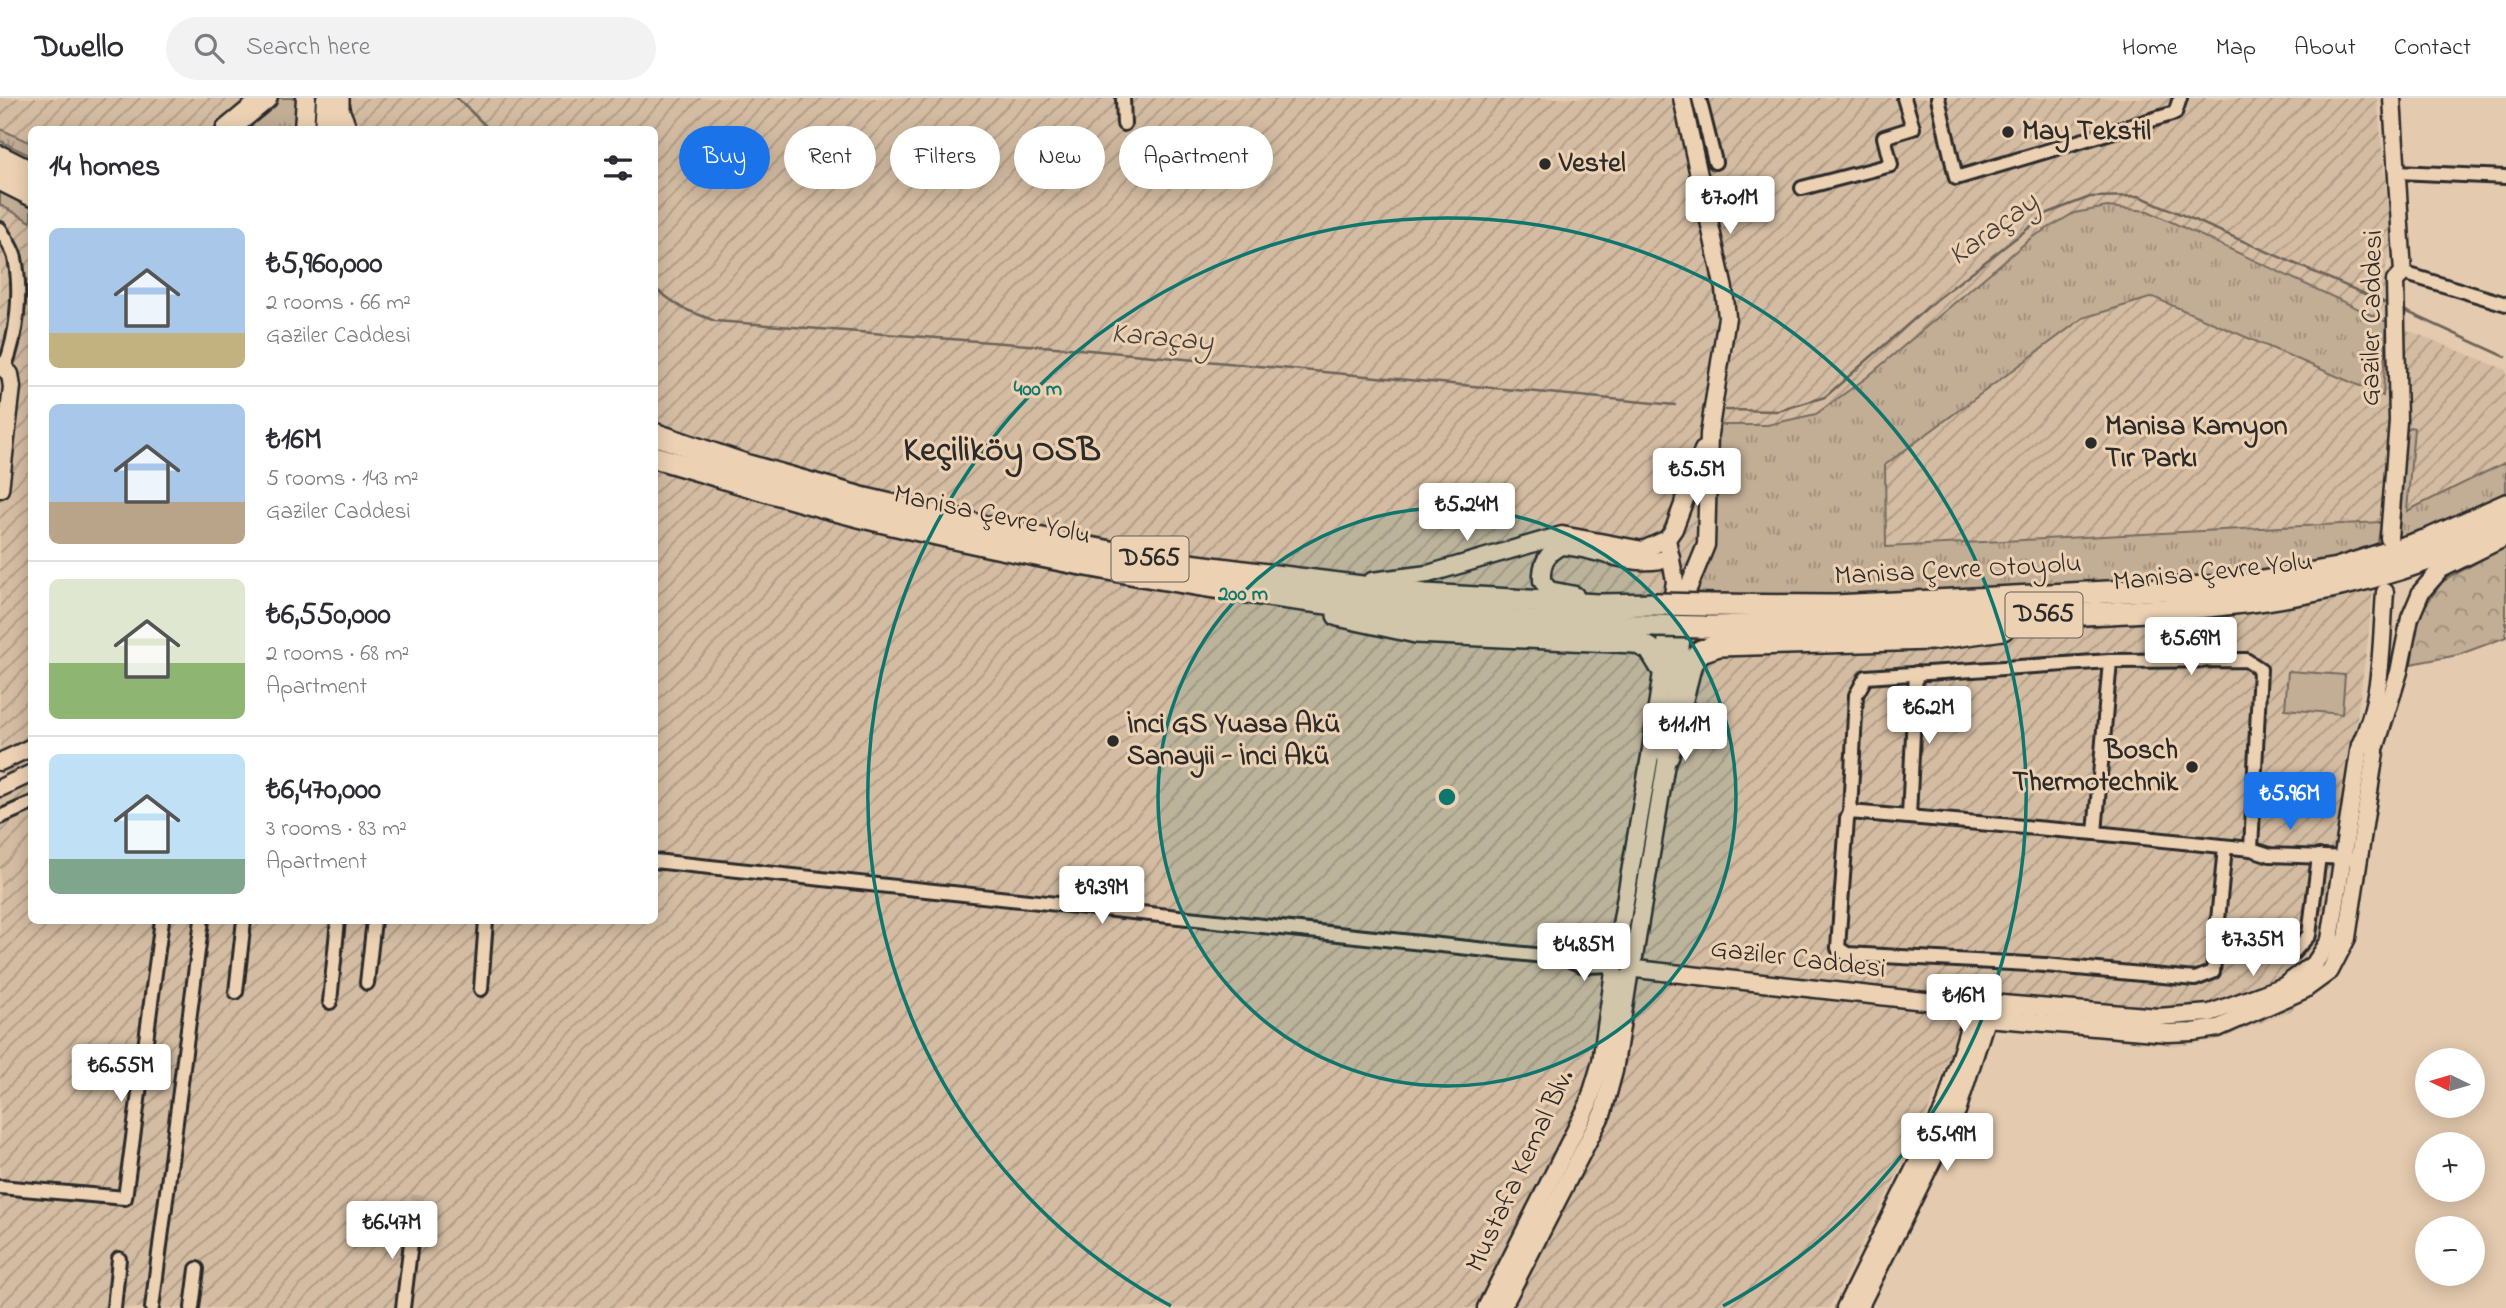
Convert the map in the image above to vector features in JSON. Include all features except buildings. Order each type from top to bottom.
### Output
[{"type":"highway","points":[[232,126],[266,98]]},
{"type":"highway","points":[[338,98],[345,126]]},
{"type":"highway","points":[[0,156],[28,162]]},
{"type":"highway","points":[[0,156],[28,188]]},
{"type":"highway","points":[[0,179],[28,189]]},
{"type":"highway","name":"Manisa Çevre Yolu","points":[[658,435],[745,465],[865,499],[998,530],[1158,561],[1424,595],[1598,606],[1707,605]]},
{"type":"highway","name":"Manisa Çevre Yolu","points":[[658,458],[874,519],[1052,559],[1261,595],[1458,617],[1658,626],[1704,627],[2130,612],[2246,603],[2305,594],[2382,576],[2506,525]]},
{"type":"highway","name":"Manisa Çevre Yolu","points":[[2337,569],[2428,540],[2506,505]]},
{"type":"highway","name":"Manisa Çevre Otoyolu","points":[[1707,605],[1835,606],[2218,586],[2337,569]]},
{"type":"highway","points":[[1261,595],[1416,632],[1635,642],[1650,649],[1661,667]]},
{"type":"highway","points":[[1668,755],[1691,663],[1702,651],[1719,645],[1932,639],[2130,612]]},
{"type":"main road","points":[[304,126],[306,98]]},
{"type":"main road","points":[[324,126],[326,98]]},
{"type":"street","points":[[1123,98],[1124,124]]},
{"type":"street","points":[[1624,964],[1668,755],[1679,645],[1688,589],[1698,561],[1705,551],[1709,434],[1727,317],[1724,289],[1682,98]]},
{"type":"street","points":[[1699,98],[1715,162]]},
{"type":"street","points":[[1802,188],[1891,166],[1884,137],[1913,128],[1905,98]]},
{"type":"street","points":[[1938,98],[1956,178],[2175,113],[2180,98]]},
{"type":"street","name":"Gaziler Caddesi","points":[[2389,538],[2398,421],[2395,334],[2399,277],[2398,172],[2392,98]]},
{"type":"street","points":[[2398,172],[2506,177]]},
{"type":"street","points":[[0,229],[15,257],[17,291],[14,342],[2,366],[10,374],[12,387],[0,489]]},
{"type":"street","points":[[2399,277],[2506,304]]},
{"type":"street","points":[[1624,964],[1661,667],[1675,580],[1671,534],[1709,434]]},
{"type":"street","points":[[1271,574],[1393,580],[1428,574],[1562,535],[1643,550],[1692,526],[1705,538]]},
{"type":"street","points":[[2375,752],[2399,672],[2410,618],[2421,592],[2441,569],[2506,537]]},
{"type":"street","points":[[1649,604],[1549,590],[1542,580],[1544,561],[1551,551],[1561,546],[1630,560],[1651,561],[1671,557],[1686,565],[1698,561]]},
{"type":"street","name":"Gaziler Caddesi","points":[[2351,858],[2360,745],[2370,725],[2379,679],[2385,592]]},
{"type":"street","points":[[2225,847],[2217,945],[2213,972],[2206,976],[2195,978],[2045,965],[1847,954],[1838,948],[1847,819],[1850,812],[1856,695],[1866,677],[2110,661],[2246,660],[2260,669],[2257,850]]},
{"type":"street","points":[[2095,834],[2110,661]]},
{"type":"street","points":[[1909,816],[1916,673]]},
{"type":"street","name":"Gaziler Caddesi","points":[[1624,964],[1977,1010],[2183,1016],[2210,1013],[2284,986],[2315,963],[2330,940],[2375,752],[2370,725]]},
{"type":"street","points":[[0,762],[28,749]]},
{"type":"street","points":[[0,788],[28,775]]},
{"type":"street","points":[[0,817],[28,805]]},
{"type":"street","points":[[1850,812],[2257,850],[2270,855],[2351,858]]},
{"type":"street","points":[[2290,956],[2309,935],[2319,856]]},
{"type":"street","points":[[658,860],[1624,964]]},
{"type":"street","points":[[0,1187],[125,1198],[161,924]]},
{"type":"street","points":[[152,1308],[201,924]]},
{"type":"street","points":[[236,992],[244,924]]},
{"type":"street","points":[[330,1002],[338,924]]},
{"type":"street","points":[[367,983],[374,924]]},
{"type":"street","points":[[481,989],[486,924]]},
{"type":"street","name":"Mustafa Kemal Blv.","points":[[1486,1308],[1588,1105],[1624,964]]},
{"type":"street","name":"Mustafa Kemal Blv.","points":[[1502,1308],[1603,1112],[1614,1071],[1624,964]]},
{"type":"street","points":[[1845,1308],[1945,1107],[1977,1010]]},
{"type":"street","points":[[1859,1308],[1958,1111],[1977,1010]]},
{"type":"street","points":[[403,1308],[414,1218]]},
{"type":"street","points":[[114,1308],[119,1259]]},
{"type":"street","points":[[192,1308],[197,1269]]},
{"type":"shaded area","points":[[0,98],[2377,98],[2392,243],[2386,267],[2387,322],[2506,370],[2506,479],[2429,521],[2378,539],[2369,631],[2321,980],[2290,1011],[2220,1039],[2177,1046],[1961,1024],[1926,1117],[1829,1308],[0,1308]]},
{"type":"green space","points":[[276,98],[297,98],[294,126],[245,126]]},
{"type":"green space","points":[[0,129],[28,142],[28,155],[0,141]]},
{"type":"green space","points":[[0,190],[28,204],[28,220],[0,205]]},
{"type":"green space","points":[[2107,207],[2148,211],[2387,322],[2383,396],[2153,297],[2083,318],[1885,465],[1886,547],[2381,522],[2377,549],[2331,561],[2234,577],[1836,598],[1692,592],[1709,511],[1718,425],[1767,425],[1816,414],[1866,378],[2031,238],[2074,213]]},
{"type":"green space","points":[[2410,427],[2414,428],[2407,511],[2506,462],[2506,493],[2397,544],[2406,431]]},
{"type":"green space","points":[[2506,546],[2506,637],[2458,655],[2411,664],[2419,615],[2442,582]]},
{"type":"green space","points":[[2288,671],[2345,675],[2342,714],[2285,709]]},
{"type":"waterway","name":"Karaçay","points":[[457,98],[486,126]]},
{"type":"waterway","name":"Karaçay","points":[[1725,410],[1778,411],[1825,397],[1936,300],[2048,213],[2090,197],[2139,196],[2388,304]]},
{"type":"waterway","name":"Karaçay","points":[[658,291],[682,308],[715,321],[1068,348],[1675,405]]},
{"type":"waterway","name":"Karaçay","points":[[2401,309],[2506,357]]},
{"type":"tunnel","points":[[414,1218],[417,1195]]},
{"type":"place","name":"May Tekstil","points":[[2008,132]]},
{"type":"place","name":"Vestel","points":[[1545,164]]},
{"type":"place","name":"Manisa Kamyon Tır Parkı","points":[[2091,443]]},
{"type":"place","name":"İnci GS Yuasa Akü Sanayii - İnci Akü","points":[[1113,741]]},
{"type":"place","name":"Bosch Thermotechnik","points":[[2192,767]]},
{"type":"district","name":"Keçiliköy OSB","points":[[1002,451]]}]
